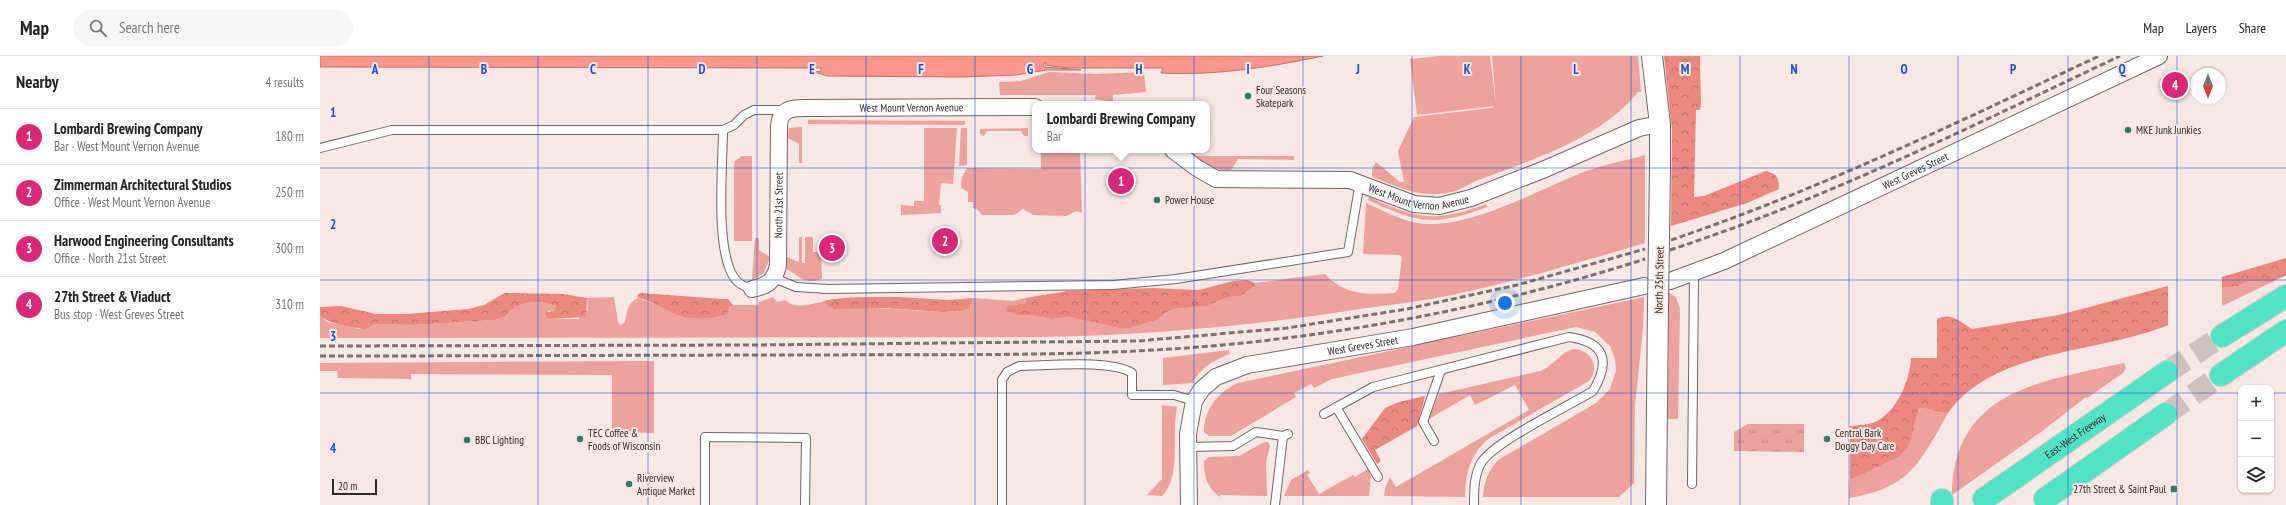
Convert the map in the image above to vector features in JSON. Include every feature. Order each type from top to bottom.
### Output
[{"type":"highway","points":[[2222,336],[2286,296]]},
{"type":"highway","points":[[2221,375],[2286,332]]},
{"type":"highway","name":"East-West Freeway","points":[[1984,499],[2167,372]]},
{"type":"highway","points":[[2045,499],[2166,414]]},
{"type":"street","name":"North 25th Street","points":[[1652,56],[1660,124],[1656,505]]},
{"type":"street","name":"West Greves Street","points":[[1670,281],[1724,261],[2160,56]]},
{"type":"street","name":"West Mount Vernon Avenue","points":[[787,110],[804,108],[1032,107]]},
{"type":"street","name":"North 21st Street","points":[[774,278],[779,257],[779,121],[780,116],[787,110]]},
{"type":"street","name":"West Mount Vernon Avenue","points":[[1177,153],[1197,168],[1216,179],[1350,180],[1360,182],[1414,204],[1439,206],[1471,198],[1545,169],[1639,128],[1660,124]]},
{"type":"street","points":[[752,289],[763,287],[774,278]]},
{"type":"street","name":"West Greves Street","points":[[1188,505],[1188,434],[1194,401],[1202,389],[1216,377],[1235,368],[1413,337],[1644,286]]},
{"type":"lane","points":[[320,148],[392,130],[723,130],[734,125],[744,115],[754,110],[787,110]]},
{"type":"lane","points":[[723,130],[722,236],[726,261],[735,279],[744,287],[752,289]]},
{"type":"lane","points":[[774,278],[796,287],[828,289],[1113,285],[1176,278],[1348,252],[1360,182]]},
{"type":"lane","points":[[1692,484],[1694,273]]},
{"type":"lane","points":[[1324,414],[1373,387],[1569,337],[1586,340],[1599,348],[1604,363],[1601,377],[1593,391],[1494,448],[1481,463],[1474,484],[1474,505]]},
{"type":"lane","points":[[1002,505],[1002,380],[1007,372],[1019,366],[1108,365],[1124,368],[1132,373],[1132,395],[1174,395],[1194,401]]},
{"type":"lane","points":[[1434,441],[1423,422],[1441,370]]},
{"type":"lane","points":[[1336,407],[1378,477]]},
{"type":"lane","points":[[1188,447],[1233,446],[1256,432],[1285,435],[1275,505]]},
{"type":"lane","points":[[705,505],[705,438],[806,438],[805,505]]},
{"type":"green space","points":[[1438,56],[1490,56],[1496,104],[1492,56],[1638,56],[1641,92],[1638,92],[1623,108],[1606,122],[1567,145],[1478,180],[1455,191],[1433,194],[1413,192],[1372,177],[1372,170],[1376,162],[1400,182],[1404,182],[1398,151],[1414,117],[1491,108],[1495,106],[1417,115],[1410,59]]},
{"type":"green space","points":[[1664,56],[1700,56],[1701,104],[1700,110],[1696,110],[1694,197],[1704,196],[1766,171],[1777,177],[1779,189],[1747,203],[1671,226],[1672,130]]},
{"type":"green space","points":[[1049,72],[1096,74],[1144,72],[1146,92],[1113,95],[1113,101],[1095,99],[1096,95],[1000,95],[999,82],[1021,81]]},
{"type":"green space","points":[[808,120],[965,121],[965,125],[808,124]]},
{"type":"green space","points":[[802,127],[802,163],[799,163],[799,144],[788,138],[789,128]]},
{"type":"green space","points":[[924,128],[957,128],[953,184],[941,183],[939,205],[941,205],[941,213],[901,215],[901,205],[914,206],[914,201],[924,201]]},
{"type":"green space","points":[[961,128],[967,128],[967,165],[959,166]]},
{"type":"green space","points":[[1028,128],[1028,136],[1024,136],[1021,131],[987,131],[984,136],[980,134],[980,129]]},
{"type":"green space","points":[[1041,153],[1080,153],[1082,213],[1077,211],[1066,216],[1033,215],[1023,209],[1014,215],[982,215],[978,210],[973,208],[973,202],[968,202],[968,192],[961,188],[962,177],[967,168],[1041,169]]},
{"type":"green space","points":[[1645,155],[1645,243],[1476,290],[1420,301],[1327,314],[1206,328],[1125,334],[1043,337],[320,338],[320,316],[327,322],[359,329],[374,324],[413,325],[494,320],[505,317],[509,312],[521,305],[535,302],[556,306],[555,310],[548,311],[550,319],[578,319],[588,310],[587,298],[614,297],[618,322],[621,325],[625,322],[630,305],[638,298],[695,318],[722,316],[729,307],[733,305],[758,305],[759,302],[773,297],[777,302],[785,300],[798,306],[822,302],[827,305],[941,312],[962,311],[970,308],[973,298],[1013,301],[1025,298],[1026,303],[1013,305],[1018,315],[1030,315],[1052,319],[1069,317],[1118,328],[1166,314],[1173,309],[1207,306],[1229,297],[1241,296],[1255,286],[1255,283],[1325,274],[1332,281],[1348,290],[1375,294],[1395,293],[1398,289],[1402,257],[1399,255],[1363,254],[1366,203],[1410,221],[1426,224],[1444,223],[1464,219],[1505,206],[1589,170]]},
{"type":"green space","points":[[742,156],[752,156],[752,241],[734,241],[734,166],[735,161]]},
{"type":"green space","points":[[1192,156],[1294,156],[1294,160],[1238,159],[1231,170],[1221,170]]},
{"type":"green space","points":[[1369,197],[1401,210],[1426,216],[1453,214],[1486,204],[1487,207],[1453,218],[1426,220],[1413,218],[1385,208],[1368,200]]},
{"type":"green space","points":[[799,237],[802,237],[802,263],[805,263],[805,237],[813,237],[813,252],[821,252],[822,278],[813,281],[804,280],[787,269],[787,257],[799,262]]},
{"type":"green space","points":[[755,238],[759,238],[759,250],[770,257],[764,273],[752,280]]},
{"type":"green space","points":[[2286,258],[2286,275],[2272,282],[2248,281],[2239,286],[2222,288],[2222,277]]},
{"type":"green space","points":[[1247,280],[1255,283],[1255,286],[1241,296],[1229,297],[1207,306],[1173,309],[1155,320],[1129,328],[1118,328],[1069,317],[1052,319],[1030,315],[1018,315],[1006,311],[1007,306],[1026,303],[1025,298],[1068,291],[1153,288],[1199,290],[1233,281]]},
{"type":"green space","points":[[2248,281],[2272,282],[2222,306],[2222,288],[2239,286]]},
{"type":"green space","points":[[2168,286],[2168,325],[2111,342],[2020,364],[1992,376],[1968,392],[1948,413],[1919,408],[1909,446],[1899,457],[1850,480],[1850,426],[1875,422],[1890,411],[1905,385],[1911,358],[1937,358],[1937,319],[1942,317],[1951,317],[1972,329],[2059,315]]},
{"type":"green space","points":[[505,293],[564,294],[587,298],[586,317],[550,319],[546,317],[546,313],[555,310],[556,306],[535,302],[521,305],[509,312],[505,317],[494,320],[413,325],[374,324],[366,329],[348,327],[329,321],[320,316],[320,307],[341,306],[376,314],[407,314],[468,309],[484,305]]},
{"type":"green space","points":[[640,293],[728,299],[733,305],[729,307],[727,314],[722,316],[689,318],[683,317],[654,303],[638,298],[637,296]]},
{"type":"green space","points":[[1669,293],[1676,297],[1680,309],[1678,419],[1668,419]]},
{"type":"green space","points":[[898,297],[949,300],[973,298],[970,308],[962,311],[941,312],[884,308],[834,309],[822,302],[846,298]]},
{"type":"green space","points":[[1644,297],[1643,328],[1635,406],[1634,483],[1619,497],[1483,497],[1487,477],[1498,460],[1596,403],[1610,389],[1616,371],[1615,359],[1610,346],[1595,332],[1576,327],[1332,379],[1314,388],[1311,384],[1294,393],[1296,397],[1231,436],[1209,436],[1204,432],[1206,416],[1218,396],[1238,383]]},
{"type":"green space","points":[[1575,349],[1586,353],[1592,360],[1594,370],[1589,381],[1488,439],[1477,452],[1470,465],[1466,480],[1465,497],[1384,496],[1385,488],[1390,477],[1396,487],[1529,410],[1515,385],[1475,405],[1470,395],[1429,419],[1439,394],[1540,371],[1545,369],[1570,350]]},
{"type":"green space","points":[[1229,350],[1230,354],[1208,365],[1199,373],[1193,383],[1163,385],[1163,358]]},
{"type":"green space","points":[[654,361],[654,433],[612,432],[612,375],[411,374],[411,379],[338,378],[337,371],[320,371],[320,363]]},
{"type":"green space","points":[[2124,363],[2126,368],[2123,373],[2087,398],[2086,397],[2041,432],[1952,495],[1956,460],[1968,433],[1986,412],[2008,396],[2034,385],[2063,376]]},
{"type":"green space","points":[[1425,396],[1417,426],[1375,450],[1381,461],[1377,464],[1362,439],[1385,408],[1399,402]]},
{"type":"green space","points":[[1162,405],[1177,407],[1175,418],[1174,467],[1168,488],[1162,496],[1147,495],[1162,479]]},
{"type":"green space","points":[[1919,408],[1948,413],[1920,459],[1900,480],[1886,488],[1870,494],[1849,498],[1850,480],[1899,457],[1909,446]]},
{"type":"green space","points":[[1748,424],[1804,424],[1804,452],[1734,451],[1734,432]]},
{"type":"green space","points":[[1264,442],[1268,442],[1270,446],[1266,462],[1267,496],[1220,495],[1220,497],[1212,490],[1207,481],[1204,461],[1209,457],[1239,456]]},
{"type":"green space","points":[[1368,469],[1371,476],[1369,496],[1284,496],[1291,480],[1308,470],[1310,473],[1307,475],[1319,494],[1353,475],[1355,477]]},
{"type":"shaded area","points":[[320,56],[1323,56],[1283,64],[1222,72],[1181,74],[1161,73],[1163,68],[1068,68],[1045,65],[1046,63],[1044,63],[1043,65],[1045,67],[1081,70],[1046,70],[1016,75],[963,77],[828,76],[814,72],[821,71],[821,68],[320,67]]},
{"type":"tunnel","points":[[2167,372],[2222,336]]},
{"type":"tunnel","points":[[2166,414],[2221,375]]},
{"type":"railway","points":[[1671,240],[1780,199],[1888,154],[2099,56]]},
{"type":"railway","points":[[1670,250],[1728,230],[1842,185],[1954,135],[2120,56]]},
{"type":"railway","points":[[320,346],[752,345],[1138,341],[1287,328],[1407,309],[1517,285],[1645,249]]},
{"type":"railway","points":[[320,356],[1017,354],[1163,350],[1267,340],[1376,325],[1485,303],[1539,290],[1645,259]]},
{"type":"place","name":"27th Street & Viaduct","points":[[2175,85]]},
{"type":"place","name":"Four Seasons Skatepark","points":[[1248,96]]},
{"type":"place","name":"MKE Junk Junkies","points":[[2128,130]]},
{"type":"place","name":"Lombardi Brewing Company","points":[[1121,181]]},
{"type":"place","name":"Power House","points":[[1157,200]]},
{"type":"place","name":"Zimmerman Architectural Studios","points":[[945,241]]},
{"type":"place","name":"Harwood Engineering Consultants","points":[[832,248]]},
{"type":"place","name":"TEC Coffee & Foods of Wisconsin","points":[[580,439]]},
{"type":"place","name":"Central Bark Doggy Day Care","points":[[1827,439]]},
{"type":"place","name":"BBC Lighting","points":[[467,440]]},
{"type":"place","name":"Riverview Antique Market","points":[[629,484]]},
{"type":"place","name":"27th Street & Saint Paul","points":[[2174,489]]}]
